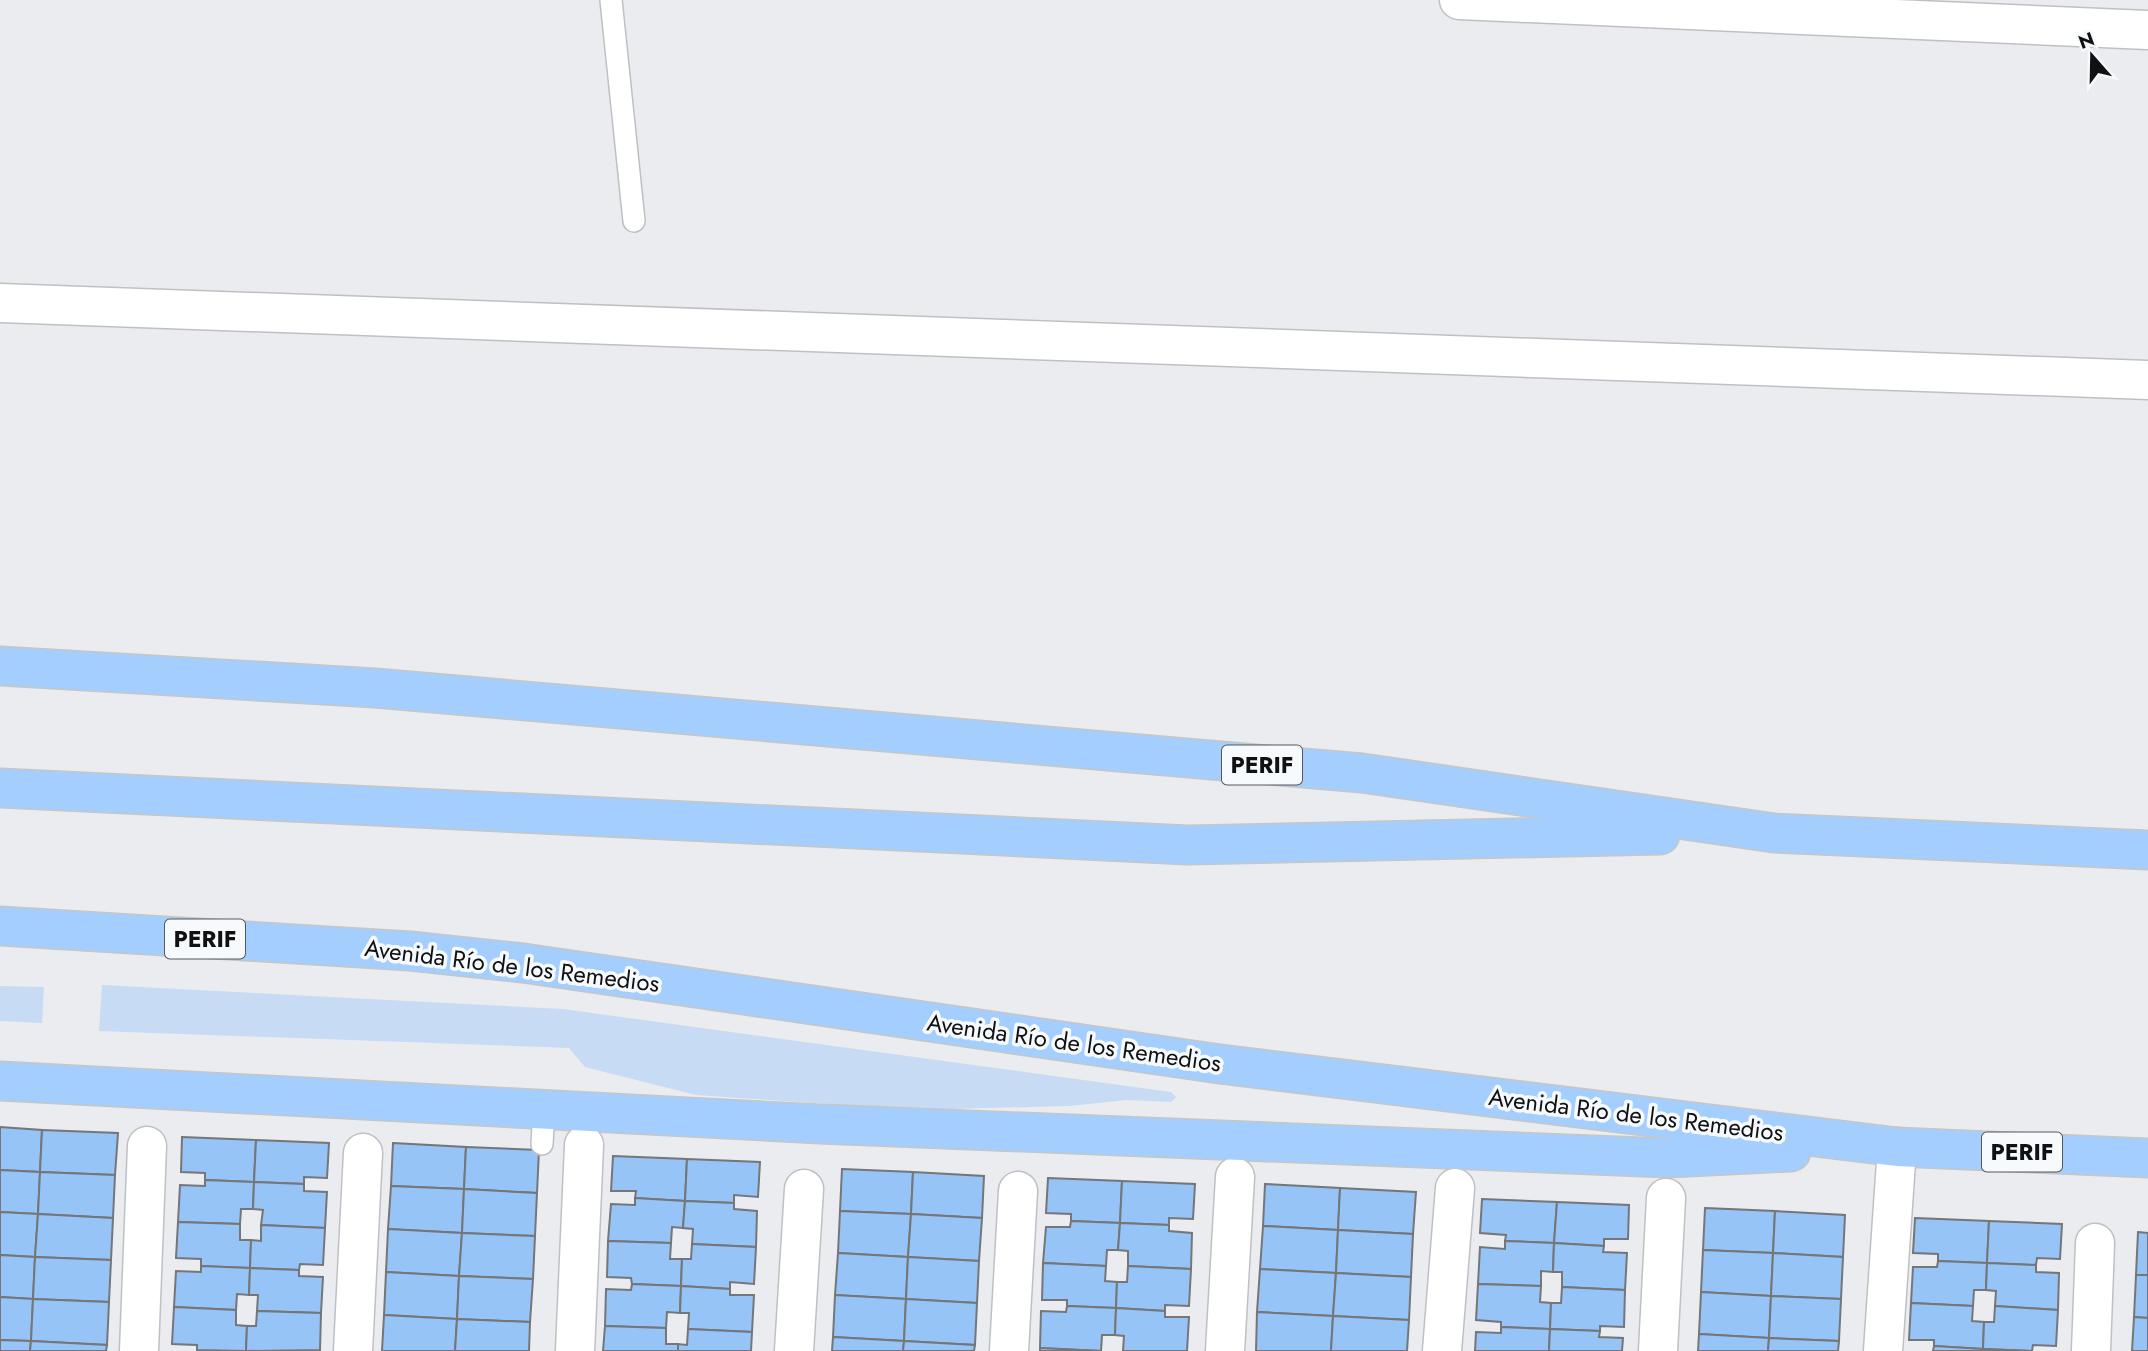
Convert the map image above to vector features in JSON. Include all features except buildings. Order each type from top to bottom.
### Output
[{"type":"highway","name":"PERIF","points":[[0,666],[375,688],[1362,774],[1774,833],[2148,850]]},
{"type":"highway","points":[[0,788],[1188,845],[1774,833]]},
{"type":"highway","name":"Avenida Río de los Remedios","points":[[0,926],[410,951],[523,963],[1220,1064],[1897,1147],[2148,1158]]},
{"type":"highway","points":[[0,1082],[543,1126],[847,1125],[1668,1158],[1897,1147]]},
{"type":"street","points":[[1459,0],[2031,12],[2148,30]]},
{"type":"street","points":[[0,303],[2148,380]]},
{"type":"street","points":[[575,1351],[584,1145]]},
{"type":"street","points":[[139,1351],[147,1146]]},
{"type":"street","points":[[1883,1351],[1897,1147]]},
{"type":"street","points":[[353,1351],[363,1153]]},
{"type":"street","points":[[1225,1351],[1235,1177]]},
{"type":"street","points":[[1441,1351],[1455,1188]]},
{"type":"street","points":[[794,1351],[804,1189]]},
{"type":"street","points":[[1009,1351],[1018,1191]]},
{"type":"street","points":[[1658,1351],[1666,1198]]},
{"type":"street","points":[[2091,1351],[2095,1243]]},
{"type":"lane","points":[[611,0],[634,221]]},
{"type":"shaded area","points":[[102,985],[563,1009],[1171,1092],[1176,1097],[1171,1102],[1127,1100],[1069,1106],[915,1110],[696,1095],[585,1067],[569,1048],[99,1031]]},
{"type":"shaded area","points":[[0,986],[44,987],[42,1023],[0,1021]]}]
